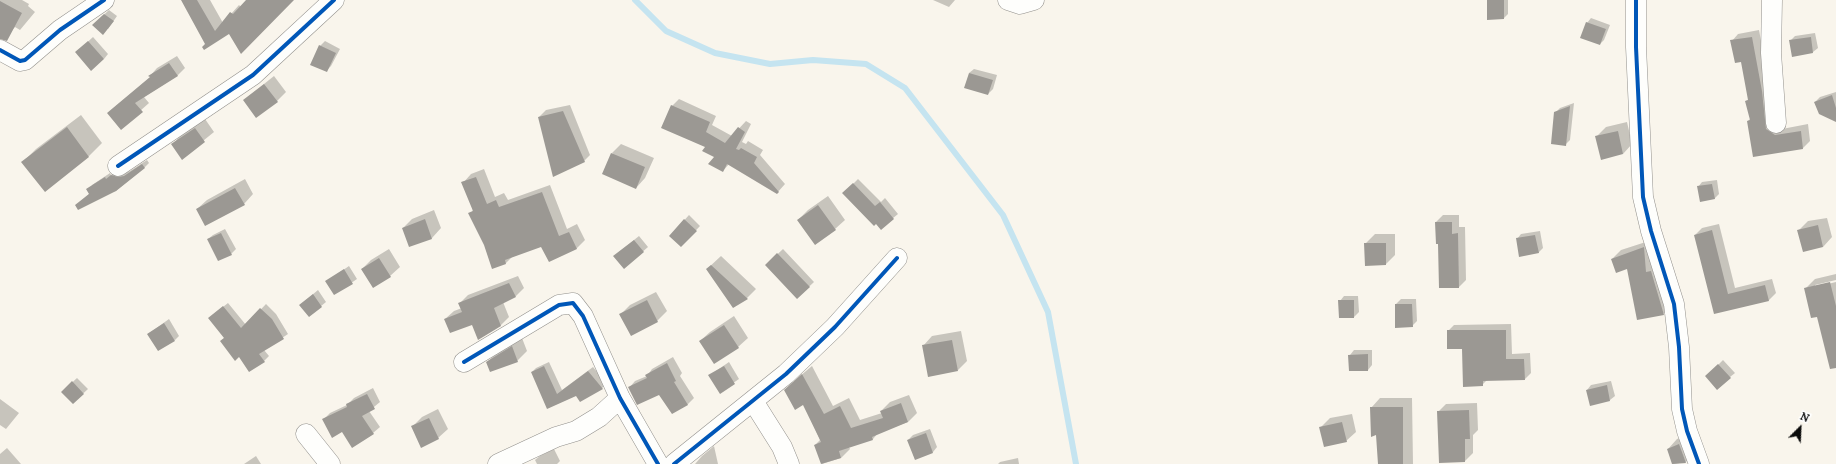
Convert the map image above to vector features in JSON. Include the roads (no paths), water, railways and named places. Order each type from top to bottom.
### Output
[{"type":"street","points":[[0,50],[20,61],[26,60],[60,30],[104,0]]},
{"type":"street","points":[[118,166],[253,75],[334,0]]},
{"type":"street","points":[[1008,0],[1020,4],[1034,0]]},
{"type":"street","points":[[1636,0],[1636,47],[1643,197],[1651,231],[1674,304],[1679,347],[1682,409],[1687,431],[1699,464]]},
{"type":"street","points":[[1772,0],[1771,53],[1776,123]]},
{"type":"street","points":[[464,362],[559,305],[573,303],[583,316],[620,398],[671,464],[786,374],[835,327],[897,258]]},
{"type":"street","points":[[498,464],[556,437],[576,431],[599,417],[620,398]]},
{"type":"street","points":[[753,401],[782,447],[789,464]]},
{"type":"street","points":[[306,434],[330,464]]},
{"type":"waterway","points":[[635,0],[666,31],[715,53],[770,64],[813,60],[866,64],[905,88],[1003,215],[1048,312],[1076,464]]}]
